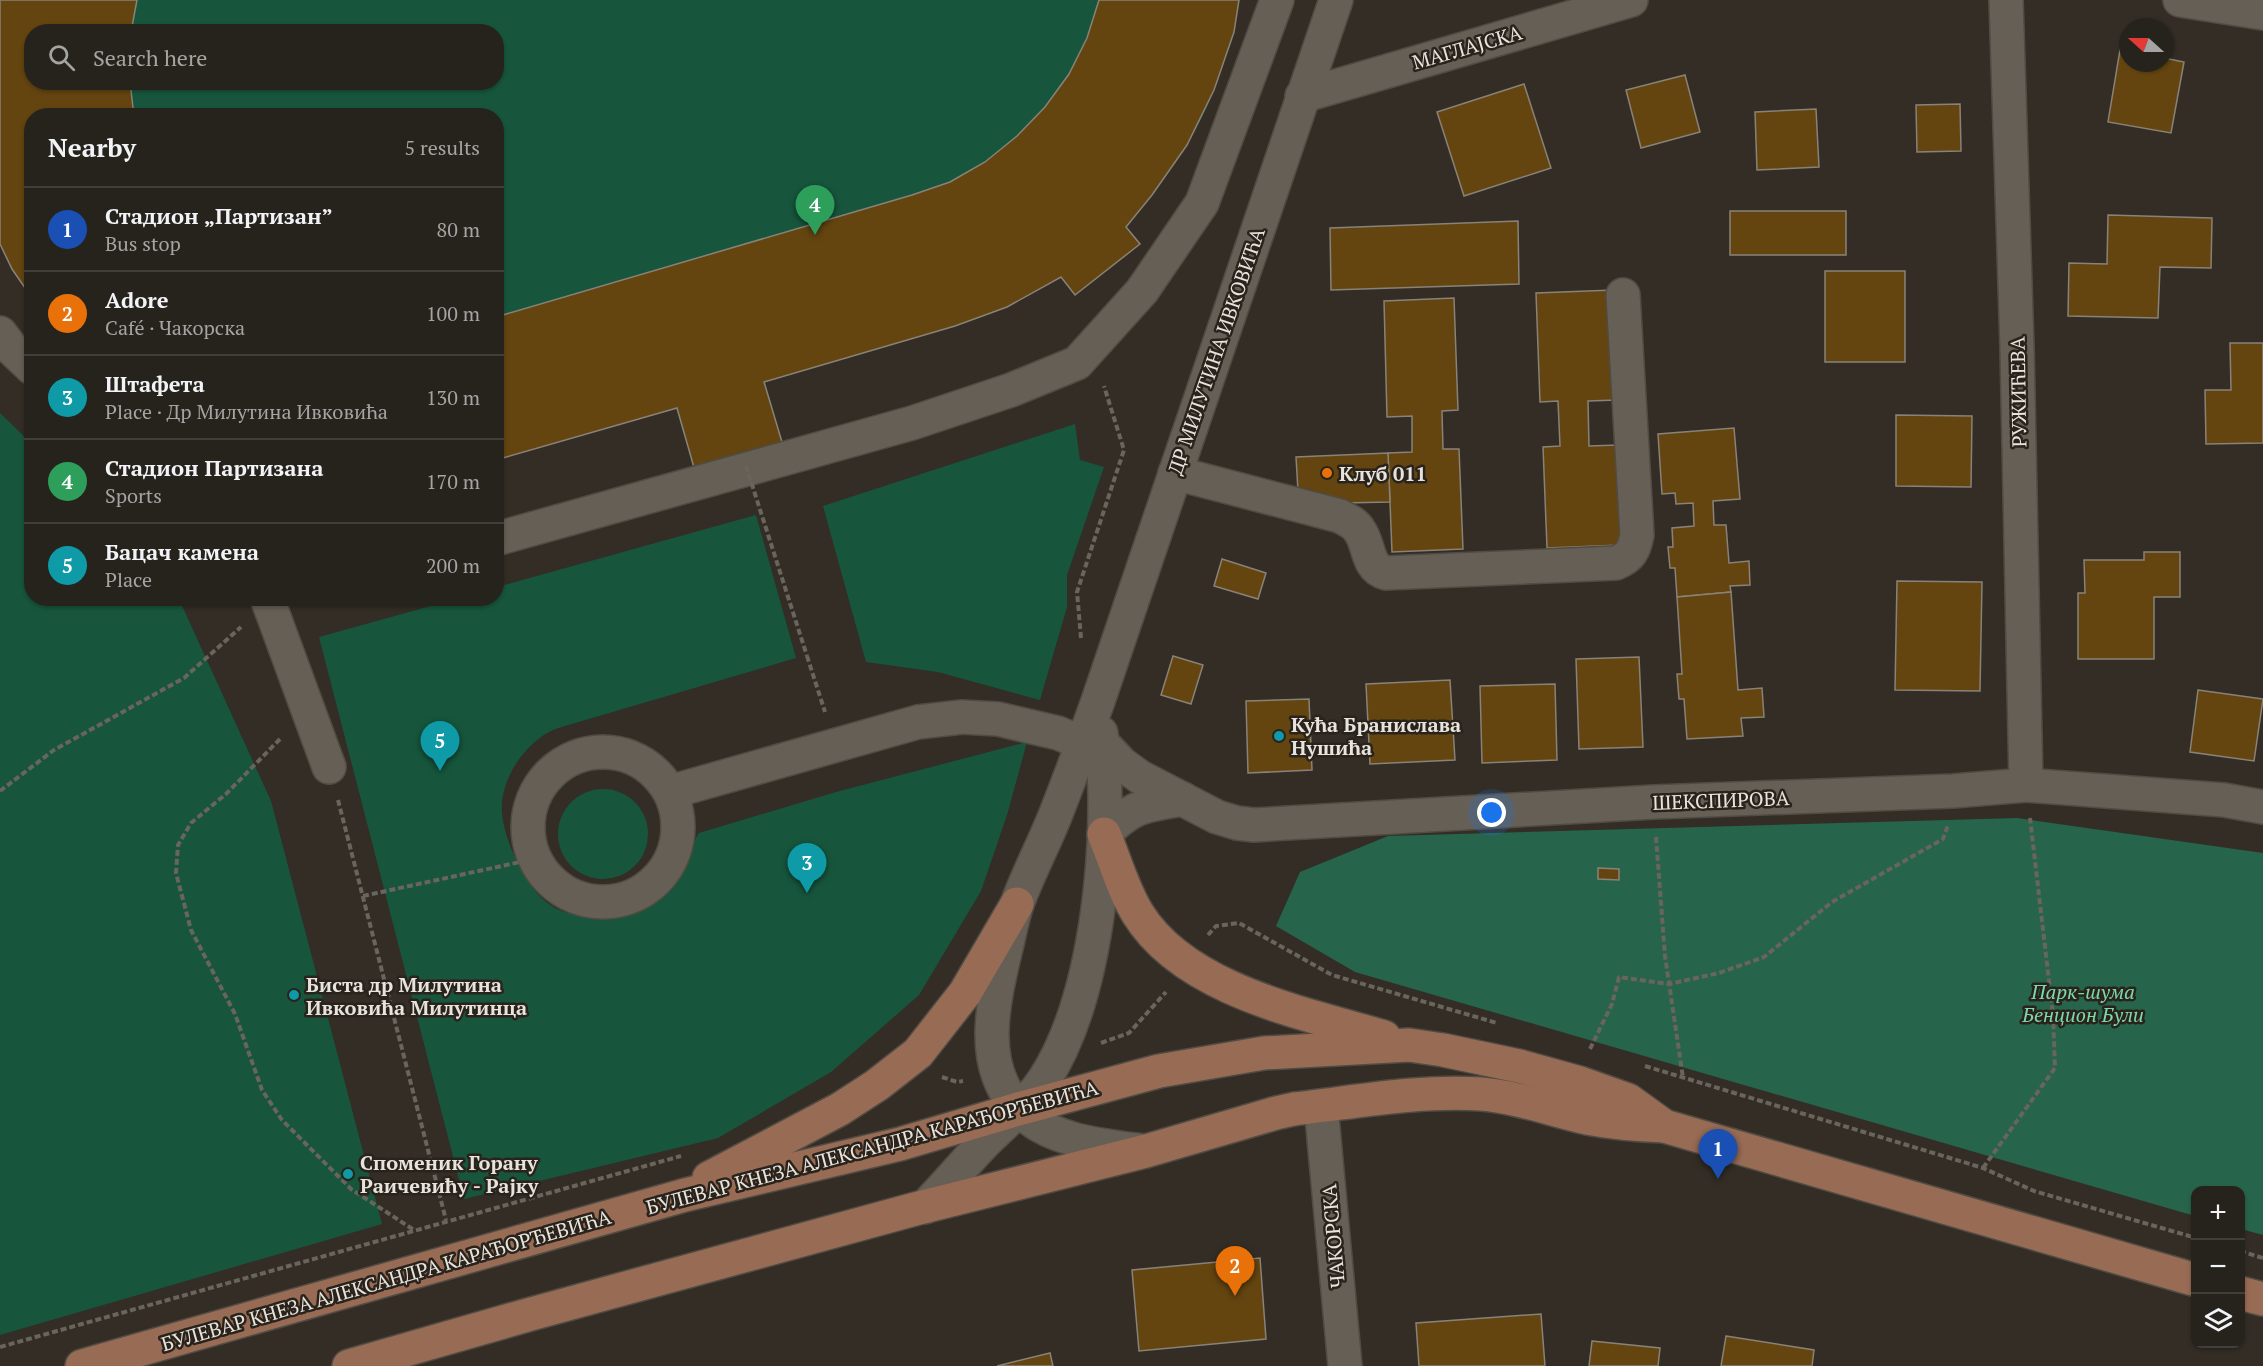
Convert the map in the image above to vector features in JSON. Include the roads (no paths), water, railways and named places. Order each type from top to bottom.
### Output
[{"type":"main road","points":[[1104,834],[1138,914],[1168,950],[1185,963],[1238,989],[1281,1006],[1409,1045]]},
{"type":"main road","points":[[685,1195],[735,1162],[782,1141],[840,1109],[877,1086],[918,1053],[965,993],[1017,904]]},
{"type":"main road","name":"БУЛЕВАР КНЕЗА АЛЕКСАНДРА КАРАЂОРЂЕВИЋА","points":[[82,1366],[685,1195],[900,1144],[1159,1071],[1264,1053],[1409,1045],[1512,1064],[1580,1083],[1628,1100],[1664,1126]]},
{"type":"main road","name":"БУЛЕВАР КНЕЗА АЛЕКСАНДРА КАРАЂОРЂЕВИЋА","points":[[349,1366],[925,1207],[1146,1151],[1248,1120],[1294,1109],[1419,1095],[1482,1094],[1613,1122],[1664,1126],[2191,1279]]},
{"type":"main road","points":[[2245,1294],[2263,1299]]},
{"type":"street","points":[[504,537],[912,423],[1011,390],[1077,363],[1142,291],[1202,203],[1277,0]]},
{"type":"street","name":"ДР МИЛУТИНА ИВКОВИЋА","points":[[925,1207],[1042,1083],[1070,1024],[1082,988],[1095,932],[1104,834],[1092,744],[1098,701],[1336,0]]},
{"type":"street","name":"МАГЛАЈСКА","points":[[1302,96],[1631,0]]},
{"type":"street","name":"РУЖИЋЕВА","points":[[2006,0],[2026,785]]},
{"type":"street","points":[[2180,0],[2263,13]]},
{"type":"street","points":[[1175,473],[1340,516],[1359,529],[1374,565],[1380,572],[1622,561],[1628,558],[1635,549],[1637,536],[1623,294]]},
{"type":"street","points":[[0,333],[24,360]]},
{"type":"street","points":[[275,606],[329,767]]},
{"type":"street","points":[[670,792],[918,722],[962,717],[998,719],[1058,733],[1092,744]]},
{"type":"street","name":"ДР МИЛУТИНА ИВКОВИЋА","points":[[1092,744],[1055,816],[1017,904],[994,995],[993,1050],[1005,1089],[1018,1109],[1044,1127],[1095,1145],[1146,1151]]},
{"type":"street","name":"ШЕКСПИРОВА","points":[[1092,744],[1140,777],[1217,817],[1254,825],[1654,802],[2026,785],[2224,800],[2263,807]]},
{"type":"street","points":[[608,751],[633,757],[655,771],[670,792],[677,815],[677,839],[669,862],[656,881],[636,895],[613,902],[590,902],[567,893],[548,879],[534,859],[527,834],[530,808],[541,784],[559,766],[582,754],[608,751]]},
{"type":"street","points":[[1104,834],[1123,816],[1140,807],[1183,799]]},
{"type":"street","name":"ЧАКОРСКА","points":[[1321,1106],[1345,1366]]},
{"type":"place","name":"Стадион Партизана","points":[[815,235]]},
{"type":"place","name":"Клуб 011","points":[[1327,473]]},
{"type":"place","name":"Кућа Бранислава Нушића","points":[[1279,736]]},
{"type":"place","name":"Бацач камена","points":[[440,771]]},
{"type":"place","name":"Штафета","points":[[807,893]]},
{"type":"place","name":"Биста др Милутина Ивковића Милутинца","points":[[294,995]]},
{"type":"place","name":"Споменик Горану Раичевићу - Рајку","points":[[348,1174]]},
{"type":"place","name":"Стадион „Партизан”","points":[[1718,1179]]},
{"type":"place","name":"Adore","points":[[1235,1296]]},
{"type":"park label","name":"Парк-шума Бенцион Були","points":[[2083,1002]]}]
